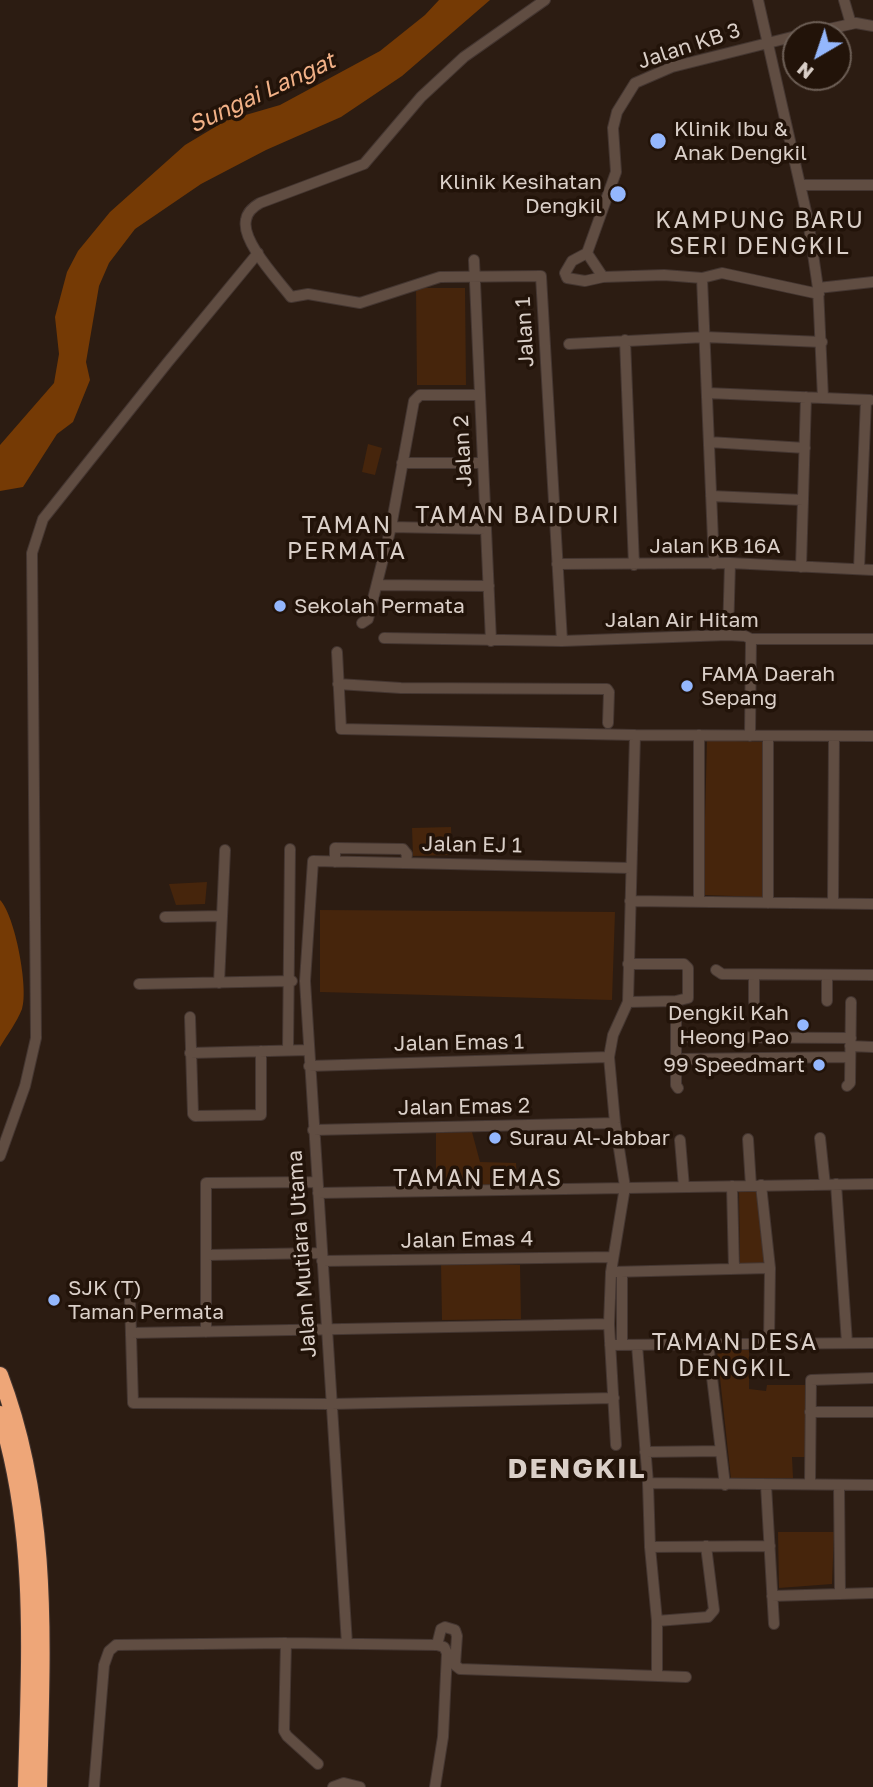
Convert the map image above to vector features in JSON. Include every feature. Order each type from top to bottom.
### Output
[{"type":"highway","points":[[0,1375],[27,1556],[29,1655],[26,1787]]},
{"type":"highway","points":[[6,1411],[27,1467],[40,1560],[39,1787]]},
{"type":"street","points":[[0,1156],[25,1087],[36,1038],[32,552],[43,519],[258,253],[248,236],[245,221],[251,210],[260,203],[364,164],[421,97],[464,57],[545,0]]},
{"type":"street","points":[[758,0],[800,185],[818,291],[823,398]]},
{"type":"street","points":[[844,0],[850,21]]},
{"type":"street","points":[[852,24],[873,26]]},
{"type":"street","name":"Jalan KB 3","points":[[587,253],[616,172],[613,128],[617,113],[635,83],[672,67],[782,39]]},
{"type":"street","points":[[800,185],[873,185]]},
{"type":"street","name":"Jalan 1","points":[[258,253],[291,297],[307,294],[360,303],[440,276],[541,276],[562,641]]},
{"type":"street","points":[[603,277],[587,253],[578,256],[565,274],[567,278],[585,281],[603,277],[664,275],[702,278],[722,273],[818,291],[873,282]]},
{"type":"street","name":"Jalan 2","points":[[474,260],[491,641]]},
{"type":"street","points":[[702,278],[714,564]]},
{"type":"street","points":[[569,344],[705,337],[822,342]]},
{"type":"street","points":[[625,340],[634,565]]},
{"type":"street","points":[[707,393],[870,400],[859,569]]},
{"type":"street","points":[[362,623],[369,619],[378,585],[414,401],[420,395],[480,395]]},
{"type":"street","points":[[801,566],[806,397]]},
{"type":"street","points":[[709,442],[805,448]]},
{"type":"street","points":[[402,463],[483,463]]},
{"type":"street","points":[[711,496],[803,500]]},
{"type":"street","points":[[391,527],[486,529]]},
{"type":"street","name":"Jalan KB 16A","points":[[557,564],[730,564],[873,570]]},
{"type":"street","points":[[728,635],[730,564]]},
{"type":"street","points":[[378,585],[489,586]]},
{"type":"street","name":"Jalan Air Hitam","points":[[384,638],[562,641],[728,635],[751,639],[873,639]]},
{"type":"street","points":[[750,736],[751,639]]},
{"type":"street","points":[[337,652],[341,729],[635,735],[873,736]]},
{"type":"street","points":[[338,684],[401,688],[607,689],[608,723]]},
{"type":"street","points":[[616,1445],[614,1398],[617,1272],[613,1257],[625,1187],[615,1123],[609,1057],[613,1035],[628,1002],[635,735]]},
{"type":"street","points":[[699,735],[699,902]]},
{"type":"street","points":[[768,736],[768,903]]},
{"type":"street","points":[[833,903],[834,736]]},
{"type":"street","points":[[288,1051],[290,849]]},
{"type":"street","points":[[219,983],[225,850]]},
{"type":"street","name":"Jalan EJ 1","points":[[313,861],[631,868]]},
{"type":"street","name":"Jalan Mutiara Utama","points":[[313,861],[305,981],[347,1644]]},
{"type":"street","points":[[630,901],[873,904]]},
{"type":"street","points":[[165,917],[222,916]]},
{"type":"street","points":[[628,964],[684,964],[688,968],[688,998],[676,1001],[628,1002]]},
{"type":"street","points":[[716,970],[722,974],[873,975]]},
{"type":"street","points":[[754,975],[754,1002]]},
{"type":"street","points":[[827,975],[827,1001]]},
{"type":"street","points":[[139,984],[305,981]]},
{"type":"street","points":[[676,1001],[678,1088]]},
{"type":"street","points":[[846,1087],[850,1083],[851,1002]]},
{"type":"street","points":[[190,1017],[193,1114],[198,1117],[259,1117],[263,1112],[261,1051]]},
{"type":"street","points":[[677,1037],[873,1047]]},
{"type":"street","points":[[677,1059],[850,1047]]},
{"type":"street","points":[[190,1053],[309,1050]]},
{"type":"street","name":"Jalan Emas 1","points":[[309,1066],[609,1057]]},
{"type":"street","name":"Jalan Emas 2","points":[[313,1130],[615,1123]]},
{"type":"street","points":[[820,1138],[830,1184],[842,1271],[847,1343]]},
{"type":"street","points":[[748,1139],[770,1268],[769,1343]]},
{"type":"street","points":[[680,1140],[684,1187]]},
{"type":"street","points":[[206,1332],[206,1183],[317,1187],[873,1184]]},
{"type":"street","points":[[732,1186],[734,1269]]},
{"type":"street","name":"Jalan Emas 4","points":[[207,1255],[613,1257]]},
{"type":"street","points":[[617,1272],[770,1268]]},
{"type":"street","points":[[616,1345],[609,1324],[617,1272]]},
{"type":"street","points":[[130,1300],[133,1403],[331,1404],[614,1398]]},
{"type":"street","points":[[131,1334],[609,1324]]},
{"type":"street","points":[[616,1345],[873,1343]]},
{"type":"street","points":[[708,1344],[725,1485]]},
{"type":"street","points":[[636,1345],[657,1621],[657,1675]]},
{"type":"street","points":[[810,1484],[810,1381],[812,1378],[873,1377]]},
{"type":"street","points":[[810,1412],[873,1412]]},
{"type":"street","points":[[645,1452],[721,1451]]},
{"type":"street","points":[[648,1483],[873,1485]]},
{"type":"street","points":[[766,1485],[774,1624]]},
{"type":"street","points":[[839,1485],[840,1594]]},
{"type":"street","points":[[657,1621],[708,1617],[714,1610],[706,1546]]},
{"type":"street","points":[[650,1547],[770,1546]]},
{"type":"street","points":[[772,1596],[873,1593]]},
{"type":"street","points":[[437,1645],[441,1629],[445,1627],[455,1630],[455,1665],[460,1670],[686,1677]]},
{"type":"street","points":[[286,1643],[284,1731],[292,1742],[318,1764]]},
{"type":"street","points":[[94,1787],[104,1665],[109,1651],[116,1645],[286,1643],[444,1647],[447,1653],[443,1737],[435,1787]]},
{"type":"street","points":[[333,1787],[344,1783],[360,1787]]},
{"type":"shaded area","points":[[439,0],[490,0],[402,76],[341,117],[266,150],[201,184],[135,229],[109,263],[99,286],[86,362],[90,380],[73,422],[57,434],[23,487],[0,491],[0,445],[54,383],[59,354],[55,317],[67,272],[78,251],[110,212],[185,145],[225,121],[280,105],[380,51],[425,15]]},
{"type":"shaded area","points":[[416,288],[465,288],[466,385],[417,385]]},
{"type":"shaded area","points":[[368,444],[382,448],[375,475],[362,472]]},
{"type":"shaded area","points":[[707,740],[765,742],[762,897],[703,895]]},
{"type":"shaded area","points":[[451,827],[452,855],[413,856],[412,828]]},
{"type":"shaded area","points":[[207,882],[205,904],[176,905],[169,884]]},
{"type":"shaded area","points":[[0,900],[6,908],[15,936],[22,970],[24,999],[20,1014],[0,1047]]},
{"type":"shaded area","points":[[320,910],[615,912],[612,1000],[320,992]]},
{"type":"shaded area","points":[[472,1132],[480,1162],[516,1163],[517,1185],[436,1187],[436,1133]]},
{"type":"shaded area","points":[[759,1190],[765,1265],[740,1266],[739,1191]]},
{"type":"shaded area","points":[[441,1263],[520,1265],[521,1319],[442,1320]]},
{"type":"shaded area","points":[[717,1350],[749,1350],[749,1389],[766,1391],[767,1385],[807,1385],[807,1457],[792,1457],[793,1478],[731,1479]]},
{"type":"shaded area","points":[[778,1532],[834,1532],[832,1584],[779,1588]]},
{"type":"place","name":"Klinik Ibu & Anak Dengkil","points":[[658,141]]},
{"type":"place","name":"Klinik Kesihatan Dengkil","points":[[618,194]]},
{"type":"place","name":"Sekolah Permata","points":[[280,606]]},
{"type":"place","name":"FAMA Daerah Sepang","points":[[687,686]]},
{"type":"place","name":"Dengkil Kah Heong Pao","points":[[803,1025]]},
{"type":"place","name":"99 Speedmart","points":[[819,1065]]},
{"type":"place","name":"Surau Al-Jabbar","points":[[495,1138]]},
{"type":"place","name":"SJK (T) Taman Permata","points":[[54,1300]]},
{"type":"district","name":"KAMPUNG BARU SERI DENGKIL","points":[[760,234]]},
{"type":"district","name":"TAMAN BAIDURI","points":[[518,516]]},
{"type":"district","name":"TAMAN PERMATA","points":[[347,539]]},
{"type":"district","name":"TAMAN EMAS","points":[[478,1179]]},
{"type":"district","name":"TAMAN DESA DENGKIL","points":[[735,1356]]},
{"type":"district","name":"DENGKIL","points":[[577,1469]]},
{"type":"water label","name":"Sungai Langat","points":[[262,93]]}]
